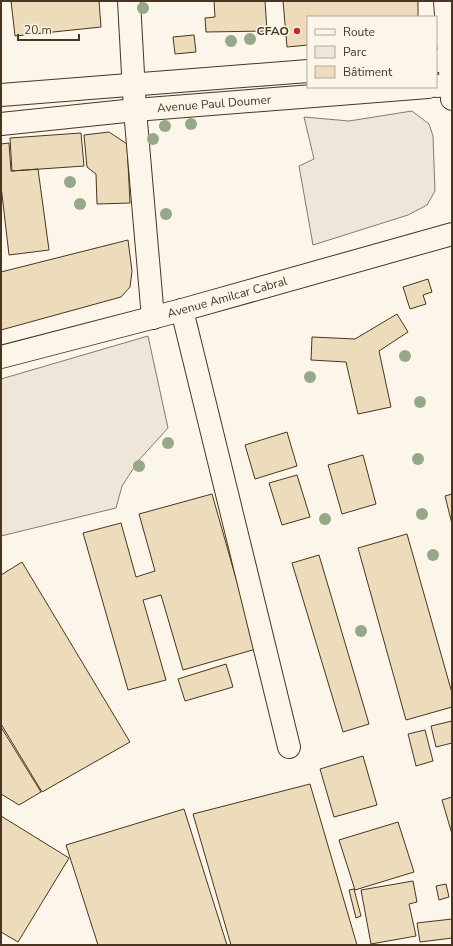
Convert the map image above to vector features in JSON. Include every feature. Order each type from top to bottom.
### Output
[{"type":"main road","points":[[130,1],[135,110],[153,318]]},
{"type":"main road","points":[[445,1],[448,89]]},
{"type":"main road","points":[[1,95],[307,71]]},
{"type":"main road","name":"Avenue Paul Doumer","points":[[1,124],[135,110],[415,88]]},
{"type":"main road","name":"Avenue Amilcar Cabral","points":[[1,357],[153,318],[452,234]]},
{"type":"main road","points":[[182,310],[289,747]]},
{"type":"green space","points":[[412,111],[429,124],[433,136],[435,191],[427,205],[408,215],[313,245],[299,166],[314,159],[304,117],[349,121]]},
{"type":"green space","points":[[148,336],[168,428],[139,460],[122,486],[116,508],[1,536],[1,379]]},
{"type":"building","points":[[11,1],[99,1],[101,27],[15,36]]},
{"type":"building","points":[[214,1],[265,1],[267,31],[206,32],[205,18],[215,17]]},
{"type":"building","name":"CFAO","points":[[283,1],[418,1],[418,16],[307,16],[307,45],[287,47]]},
{"type":"building","points":[[194,35],[196,52],[175,54],[173,37]]},
{"type":"building","points":[[109,132],[127,144],[130,203],[97,204],[96,174],[87,167],[84,135]]},
{"type":"building","points":[[81,133],[84,166],[12,171],[10,138]]},
{"type":"building","points":[[9,143],[11,171],[38,169],[49,250],[9,255],[1,186],[1,144]]},
{"type":"building","points":[[128,240],[132,271],[130,287],[121,297],[1,330],[1,272]]},
{"type":"building","points":[[428,279],[432,292],[423,295],[426,304],[410,309],[403,287]]},
{"type":"building","points":[[397,314],[408,332],[379,351],[391,407],[358,414],[346,362],[311,360],[312,337],[355,339]]},
{"type":"building","points":[[287,432],[297,466],[255,479],[245,445]]},
{"type":"building","points":[[363,455],[376,504],[342,514],[328,465]]},
{"type":"building","points":[[297,475],[310,517],[282,525],[269,483]]},
{"type":"building","points":[[212,494],[256,649],[183,670],[161,595],[143,600],[166,680],[128,690],[83,533],[121,523],[136,577],[155,571],[139,514]]},
{"type":"building","points":[[452,494],[452,524],[445,496]]},
{"type":"building","points":[[407,534],[452,693],[452,707],[406,720],[358,548]]},
{"type":"building","points":[[319,555],[369,724],[343,732],[292,563]]},
{"type":"building","points":[[22,562],[130,742],[42,792],[1,724],[1,575]]},
{"type":"building","points":[[226,664],[233,687],[185,701],[178,679]]},
{"type":"building","points":[[452,721],[452,743],[436,747],[431,726]]},
{"type":"building","points":[[1,727],[41,792],[19,805],[1,794]]},
{"type":"building","points":[[425,730],[433,761],[416,766],[408,734]]},
{"type":"building","points":[[363,756],[377,805],[334,817],[320,769]]},
{"type":"building","points":[[310,784],[357,945],[231,945],[193,814]]},
{"type":"building","points":[[452,797],[452,834],[442,800]]},
{"type":"building","points":[[184,809],[227,945],[98,945],[66,845]]},
{"type":"building","points":[[1,816],[69,858],[18,942],[1,932]]},
{"type":"building","points":[[398,822],[414,872],[355,890],[339,840]]},
{"type":"building","points":[[413,881],[417,902],[409,904],[416,936],[371,944],[361,890]]},
{"type":"building","points":[[446,884],[449,897],[439,900],[436,886]]},
{"type":"building","points":[[354,889],[361,916],[356,918],[349,890]]},
{"type":"building","points":[[452,919],[452,938],[420,942],[417,923]]},
{"type":"place","name":"CFAO","points":[[297,31]]}]
